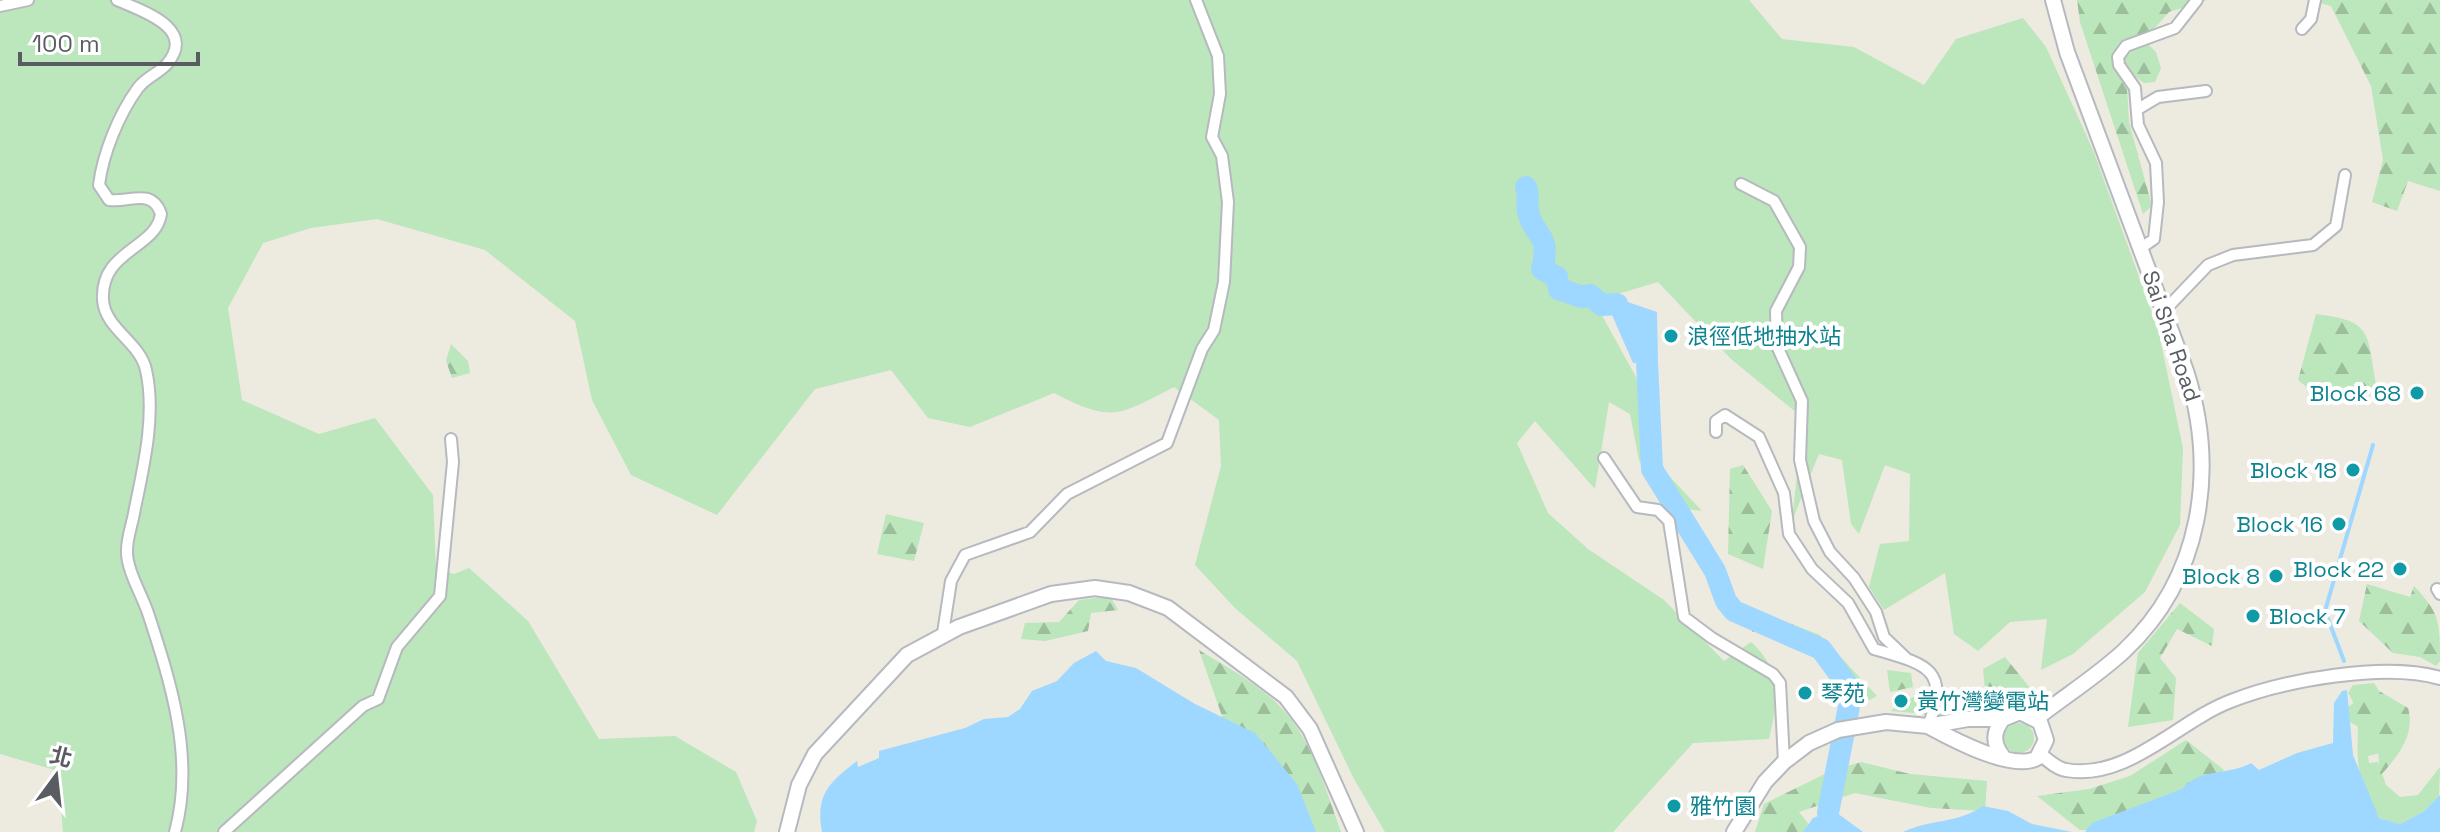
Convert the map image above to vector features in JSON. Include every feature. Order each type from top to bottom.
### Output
[{"type":"main road","name":"Sai Sha Road","points":[[2037,718],[2108,665],[2137,637],[2168,596],[2190,549],[2202,497],[2203,450],[2192,387],[2067,52],[2053,0]]},
{"type":"main road","points":[[787,832],[802,777],[826,738],[899,662],[943,633],[1073,589],[1118,590],[1159,604],[1189,623],[1292,702],[1316,740],[1356,832]]},
{"type":"main road","points":[[1734,832],[1765,782],[1784,762],[1809,743],[1853,725],[1886,722],[1928,726],[1968,719],[2003,719],[2020,712],[2037,718],[2046,736],[2040,754],[2023,764],[1952,740],[1928,726]]},
{"type":"main road","points":[[2003,719],[1997,726],[1995,743],[2004,758]]},
{"type":"street","points":[[0,6],[28,0]]},
{"type":"street","points":[[117,0],[161,19],[170,28],[175,41],[168,62],[142,83],[128,105],[104,162],[99,185],[109,200],[145,197],[156,204],[161,214],[154,231],[113,265],[103,298],[109,318],[139,351],[151,406],[126,552],[169,681],[181,740],[181,811],[175,832]]},
{"type":"street","points":[[943,633],[951,581],[965,555],[1030,532],[1067,494],[1167,443],[1202,349],[1214,330],[1224,282],[1228,202],[1222,156],[1212,137],[1220,94],[1218,56],[1196,0]]},
{"type":"street","points":[[2141,248],[2154,241],[2158,202],[2156,163],[2140,133],[2135,88],[2119,65],[2119,53],[2130,44],[2175,28],[2197,0]]},
{"type":"street","points":[[2302,29],[2311,19],[2315,0]]},
{"type":"street","points":[[2138,109],[2158,97],[2206,91]]},
{"type":"street","points":[[2164,311],[2208,265],[2233,255],[2313,245],[2336,226],[2345,175]]},
{"type":"street","points":[[1741,184],[1774,201],[1800,247],[1799,267],[1776,311],[1777,346],[1802,401],[1800,460],[1814,521],[1830,552],[1854,578],[1876,612],[1884,637],[1906,658]]},
{"type":"street","points":[[1716,432],[1716,421],[1725,415],[1759,437],[1784,493],[1789,534],[1812,569],[1848,603],[1874,649],[1913,659],[1935,679],[1940,698],[1928,726]]},
{"type":"street","points":[[224,832],[363,706],[378,699],[397,647],[440,596],[453,462],[451,439]]},
{"type":"street","points":[[1604,458],[1637,507],[1658,510],[1669,521],[1684,617],[1712,638],[1773,674],[1780,683],[1784,762]]},
{"type":"street","points":[[2040,754],[2062,770],[2107,767],[2122,762],[2197,716],[2267,690],[2381,671],[2419,672],[2440,678]]},
{"type":"green space","points":[[0,0],[1749,0],[1782,39],[1854,47],[1924,85],[1956,39],[2023,18],[2046,47],[2093,150],[2158,329],[2183,448],[2180,525],[2145,592],[2073,654],[2041,670],[2047,619],[2010,622],[1978,651],[1954,634],[1945,573],[1884,610],[1869,587],[1880,544],[1909,541],[1910,474],[1885,465],[1859,534],[1851,524],[1842,460],[1819,454],[1792,521],[1803,418],[1731,359],[1658,282],[1594,301],[1636,377],[1656,462],[1702,511],[1662,506],[1639,460],[1630,414],[1609,402],[1595,489],[1535,421],[1517,443],[1548,513],[1588,549],[1664,600],[1724,661],[1751,642],[1761,653],[1769,664],[1775,687],[1769,739],[1693,743],[1613,832],[1385,832],[1354,779],[1297,661],[1235,608],[1195,565],[1221,466],[1219,420],[1174,387],[1127,410],[1115,412],[1089,409],[1054,393],[970,427],[928,418],[891,370],[815,389],[717,515],[631,475],[592,400],[575,321],[485,250],[377,219],[311,228],[263,243],[228,308],[242,400],[319,434],[375,418],[433,495],[436,568],[454,574],[469,568],[528,621],[599,739],[675,736],[736,772],[757,821],[754,832],[63,832],[58,771],[0,754]]},
{"type":"green space","points":[[2077,0],[2207,0],[2169,12],[2144,40],[2156,52],[2161,68],[2155,82],[2144,83],[2126,70],[2129,122],[2152,206],[2143,214],[2080,22]]},
{"type":"green space","points":[[2309,0],[2440,0],[2440,191],[2408,181],[2397,211],[2372,202],[2383,160],[2371,86],[2331,6]]},
{"type":"green space","points":[[2316,314],[2349,321],[2365,334],[2377,388],[2327,404],[2298,380]]},
{"type":"green space","points":[[451,344],[468,361],[470,373],[452,378],[446,361]]},
{"type":"green space","points":[[1743,465],[1772,511],[1763,569],[1728,554],[1730,469]]},
{"type":"green space","points":[[886,514],[924,523],[914,561],[877,554]]},
{"type":"green space","points":[[2367,584],[2410,597],[2414,586],[2423,595],[2434,612],[2439,628],[2440,661],[2436,666],[2420,657],[2393,653],[2359,621]]},
{"type":"green space","points":[[1110,596],[1118,610],[1091,613],[1088,631],[1045,641],[1021,639],[1025,623],[1059,622],[1079,600]]},
{"type":"green space","points":[[2180,603],[2214,629],[2212,646],[2177,629],[2160,658],[2176,678],[2173,720],[2128,727],[2138,653]]},
{"type":"green space","points":[[1755,610],[1820,635],[1877,696],[1844,713],[1824,655],[1772,630],[1752,632]]},
{"type":"green space","points":[[1199,650],[1256,686],[1286,713],[1312,754],[1341,832],[1300,832],[1223,719]]},
{"type":"green space","points":[[2005,657],[2035,694],[1986,700],[1983,669]]},
{"type":"green space","points":[[1887,670],[1911,673],[1913,687],[1890,692]]},
{"type":"green space","points":[[2374,683],[2381,694],[2381,753],[2368,756],[2369,763],[2378,762],[2386,785],[2400,797],[2418,795],[2440,767],[2439,796],[2423,812],[2400,824],[2379,818],[2364,787],[2359,766],[2358,724],[2348,693],[2353,685]]},
{"type":"green space","points":[[2374,688],[2408,708],[2410,718],[2403,745],[2380,776],[2377,737],[2337,715]]},
{"type":"green space","points":[[1968,690],[1948,716],[1890,711],[1915,696]]},
{"type":"green space","points":[[2019,723],[2030,727],[2034,738],[2030,749],[2019,753],[2008,749],[2004,738],[2008,727]]},
{"type":"green space","points":[[2186,740],[2224,770],[2158,831],[2080,830],[2037,796],[2089,789],[2130,776]]},
{"type":"green space","points":[[1861,762],[1910,774],[1987,781],[1985,811],[1931,808],[1855,793],[1799,812],[1808,823],[1806,832],[1755,832],[1764,804],[1831,771]]},
{"type":"water","points":[[1616,298],[1657,312],[1658,363],[1633,363],[1609,308]]},
{"type":"water","points":[[1096,651],[1106,661],[1136,668],[1195,704],[1255,733],[1297,784],[1316,832],[822,832],[823,798],[832,783],[857,761],[858,767],[879,758],[879,751],[965,728],[984,719],[1008,717],[1020,709],[1032,691],[1057,681],[1074,663]]},
{"type":"water","points":[[2347,690],[2353,755],[2379,818],[2400,824],[2423,812],[2440,795],[2440,832],[2085,832],[2092,823],[2182,789],[2198,777],[2251,763],[2259,770],[2297,753],[2333,743],[2334,703],[2342,691]]},
{"type":"water","points":[[1983,806],[2008,811],[2032,824],[2072,832],[1903,832],[1963,816]]},
{"type":"water","points":[[1833,810],[1863,832],[1803,832],[1813,818]]},
{"type":"waterway","points":[[1526,187],[1530,219],[1545,248],[1542,269],[1557,277],[1559,289],[1582,297],[1590,295],[1602,305],[1617,304]]},
{"type":"waterway","points":[[1647,362],[1652,469],[1715,571],[1726,601],[1734,611],[1821,649],[1852,691],[1828,813]]},
{"type":"waterway","points":[[2344,661],[2325,611],[2373,445]]},
{"type":"place","name":"浪徑低地抽水站","points":[[1671,336]]},
{"type":"place","name":"Block 68","points":[[2417,393]]},
{"type":"place","name":"Block 18","points":[[2353,470]]},
{"type":"place","name":"Block 16","points":[[2339,524]]},
{"type":"place","name":"Block 22","points":[[2400,569]]},
{"type":"place","name":"Block 8","points":[[2276,576]]},
{"type":"place","name":"Block 7","points":[[2253,616]]},
{"type":"place","name":"琴苑","points":[[1805,693]]},
{"type":"place","name":"黃竹灣變電站","points":[[1901,701]]},
{"type":"place","name":"雅竹園","points":[[1674,806]]}]
